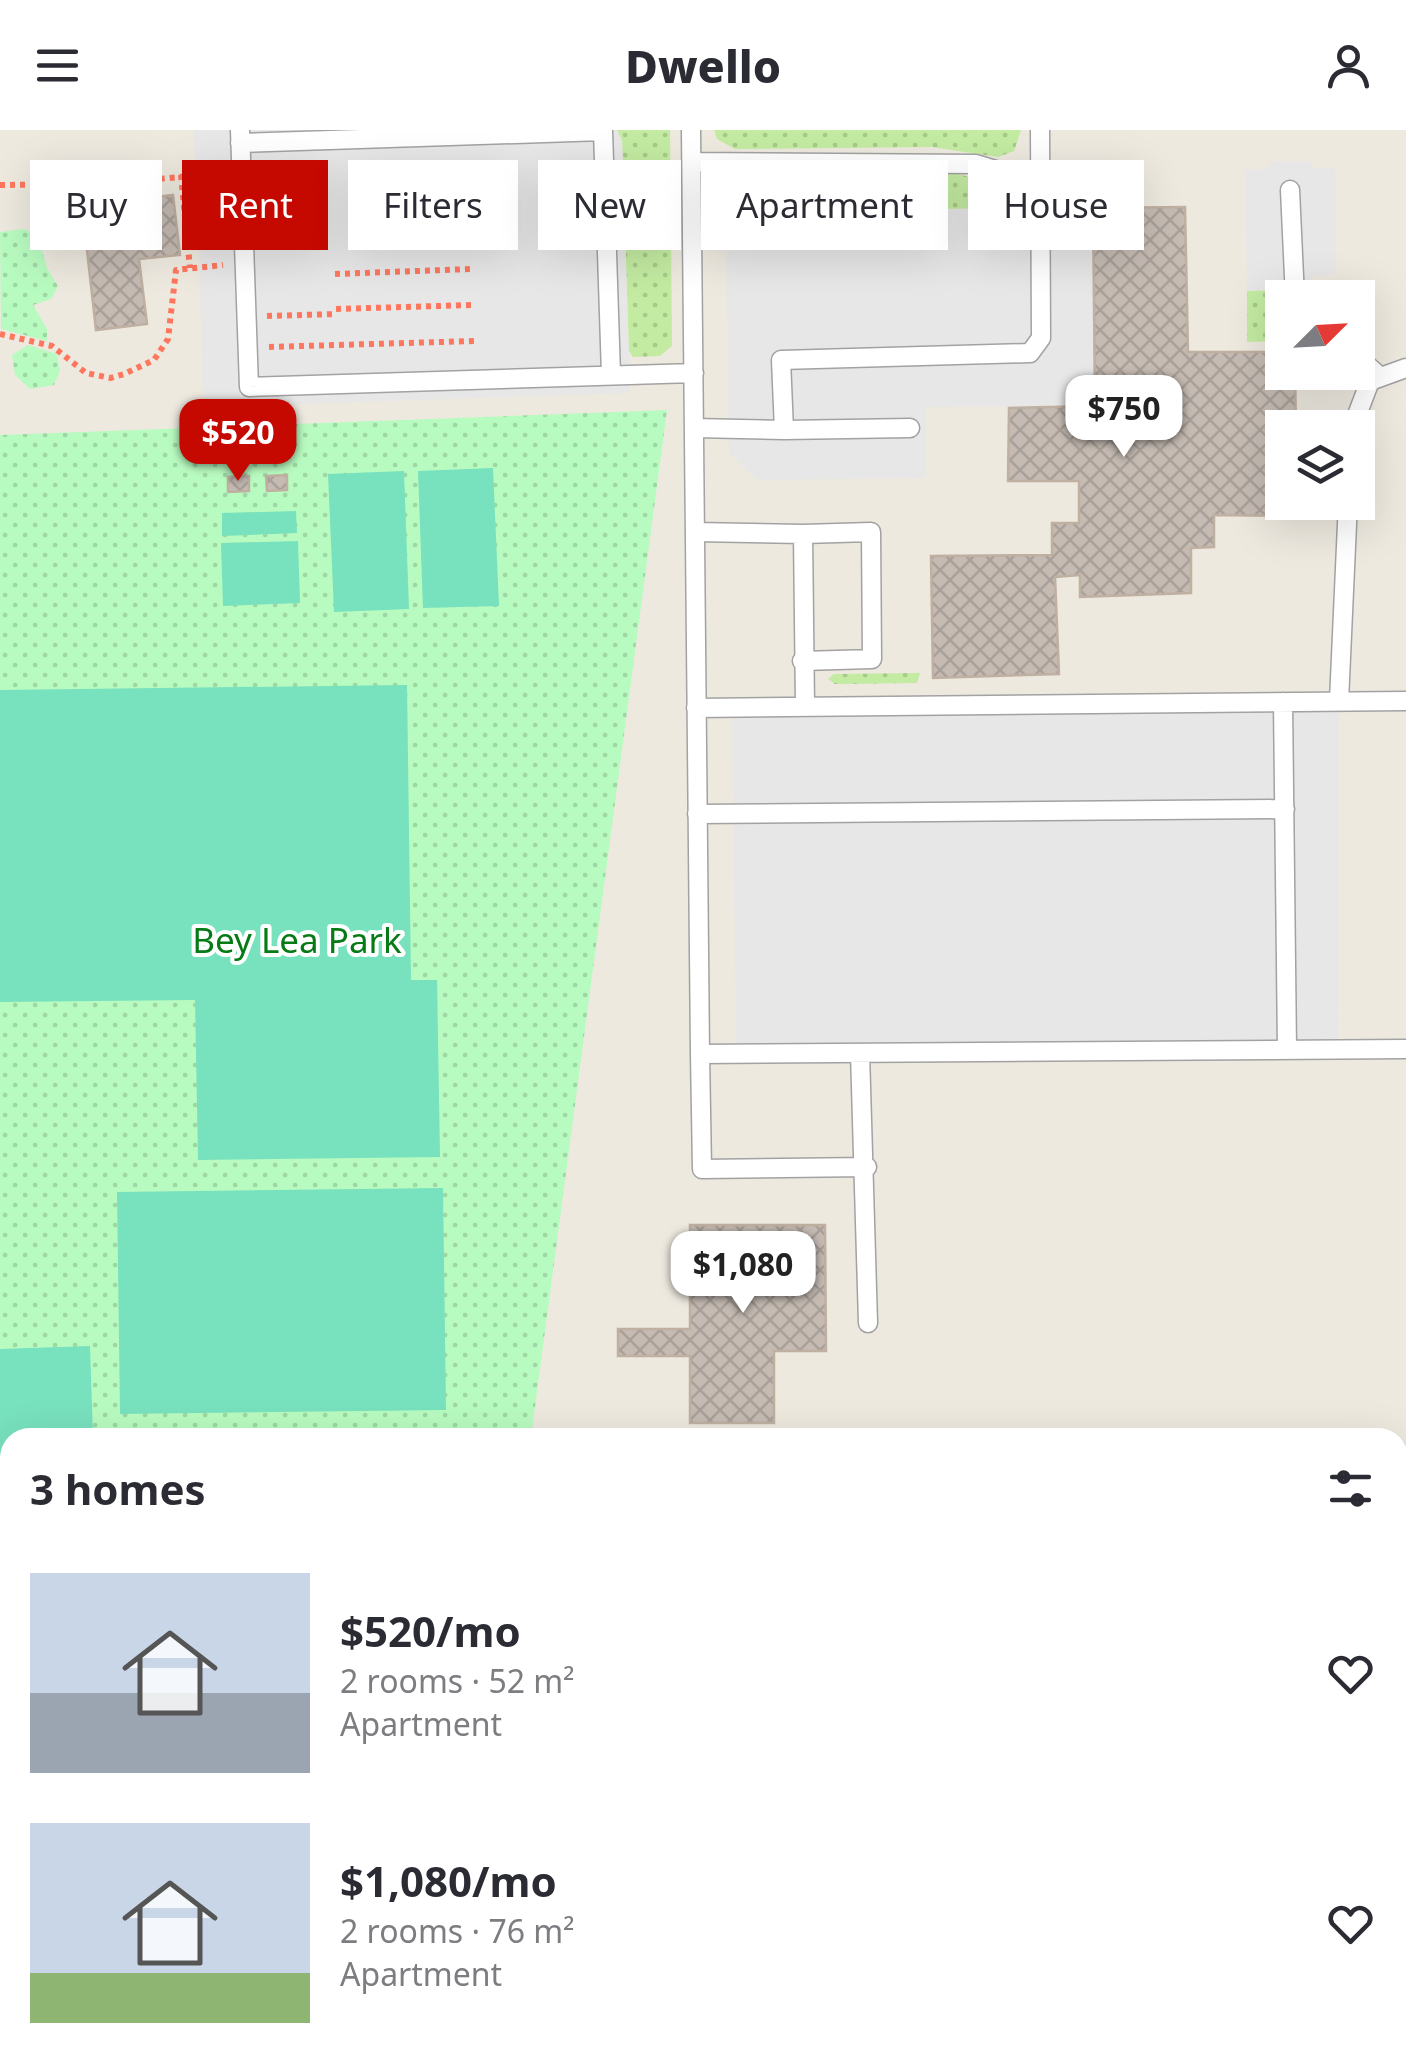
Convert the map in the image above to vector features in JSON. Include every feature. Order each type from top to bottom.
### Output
[{"type":"lane","points":[[611,375],[602,130],[240,136],[249,387],[611,375],[694,372]]},
{"type":"lane","points":[[691,130],[702,1169],[867,1167]]},
{"type":"lane","points":[[1040,130],[1040,160]]},
{"type":"lane","points":[[692,162],[968,164]]},
{"type":"lane","points":[[1290,190],[1293,280]]},
{"type":"lane","points":[[784,430],[781,360],[1030,353],[1041,338],[1041,250]]},
{"type":"lane","points":[[1357,410],[1363,390],[1379,376],[1406,368]]},
{"type":"lane","points":[[1375,372],[1379,376]]},
{"type":"lane","points":[[694,428],[910,428]]},
{"type":"lane","points":[[1339,701],[1347,520]]},
{"type":"lane","points":[[695,532],[871,532],[872,659],[802,661]]},
{"type":"lane","points":[[803,534],[805,706]]},
{"type":"lane","points":[[696,708],[1406,701]]},
{"type":"lane","points":[[1283,702],[1288,1050]]},
{"type":"lane","points":[[697,814],[1284,809]]},
{"type":"lane","points":[[700,1054],[1406,1049]]},
{"type":"lane","points":[[860,1054],[867,1167],[868,1323]]},
{"type":"path","points":[[0,184],[107,184],[181,176],[190,268]]},
{"type":"path","points":[[0,334],[52,346],[86,373],[99,377],[124,374],[154,360],[162,349],[174,317],[176,270],[199,266]]},
{"type":"path","points":[[336,274],[471,269]]},
{"type":"path","points":[[246,317],[472,305]]},
{"type":"path","points":[[248,348],[474,341]]},
{"type":"green space","points":[[617,130],[670,130],[670,160],[623,160]]},
{"type":"green space","points":[[714,130],[1021,130],[1014,151],[998,157],[932,147],[735,149],[717,139]]},
{"type":"green space","points":[[948,172],[968,177],[968,209],[948,209]]},
{"type":"green space","points":[[0,232],[30,232],[30,250],[42,250],[58,286],[51,299],[33,305],[47,329],[47,341],[1,329]]},
{"type":"green space","points":[[626,250],[671,250],[672,346],[660,356],[633,357],[629,351]]},
{"type":"green space","points":[[1265,290],[1265,341],[1247,342],[1247,291]]},
{"type":"green space","points":[[28,345],[57,354],[60,371],[54,385],[30,389],[15,375],[12,355]]},
{"type":"green space","name":"Bey Lea Park","points":[[667,410],[532,1428],[0,1428],[0,435]]},
{"type":"green space","points":[[493,468],[499,606],[423,608],[418,471]]},
{"type":"green space","points":[[404,471],[409,609],[334,612],[328,474]]},
{"type":"green space","points":[[296,511],[297,533],[222,536],[222,513]]},
{"type":"green space","points":[[298,541],[300,603],[223,606],[221,543]]},
{"type":"green space","points":[[920,673],[917,683],[835,684],[828,679],[834,674]]},
{"type":"green space","points":[[407,685],[411,980],[437,980],[440,1157],[198,1160],[195,1000],[0,1002],[0,690]]},
{"type":"green space","points":[[443,1188],[446,1410],[120,1414],[117,1192]]},
{"type":"green space","points":[[90,1346],[93,1428],[0,1428],[0,1349]]},
{"type":"shaded area","points":[[194,130],[617,130],[623,160],[538,160],[538,250],[625,250],[630,393],[204,407],[198,250],[328,250],[328,160],[195,160]]},
{"type":"shaded area","points":[[1309,161],[1316,169],[1335,168],[1336,274],[1313,276],[1312,280],[1265,280],[1265,290],[1247,291],[1245,170],[1267,169],[1271,162]]},
{"type":"shaded area","points":[[948,209],[968,209],[968,250],[1093,250],[1095,406],[926,407],[925,478],[757,480],[729,453],[726,250],[948,250]]},
{"type":"shaded area","points":[[1339,701],[1338,1050],[736,1054],[732,707]]},
{"type":"building","points":[[173,195],[180,255],[139,259],[147,324],[96,330],[87,250],[162,250],[162,196]]},
{"type":"building","points":[[1144,207],[1185,207],[1188,352],[1265,352],[1265,390],[1295,390],[1296,410],[1265,410],[1265,516],[1214,515],[1214,547],[1191,548],[1191,593],[1080,597],[1080,575],[1055,577],[1059,674],[933,678],[931,556],[1052,555],[1052,523],[1079,523],[1079,481],[1008,481],[1009,408],[1095,406],[1093,250],[1144,250]]},
{"type":"building","points":[[287,475],[287,490],[267,491],[266,476]]},
{"type":"building","points":[[249,476],[249,491],[228,492],[228,477]]},
{"type":"building","points":[[690,1225],[825,1225],[826,1351],[774,1351],[774,1423],[690,1423],[690,1356],[618,1356],[618,1329],[690,1329]]}]
